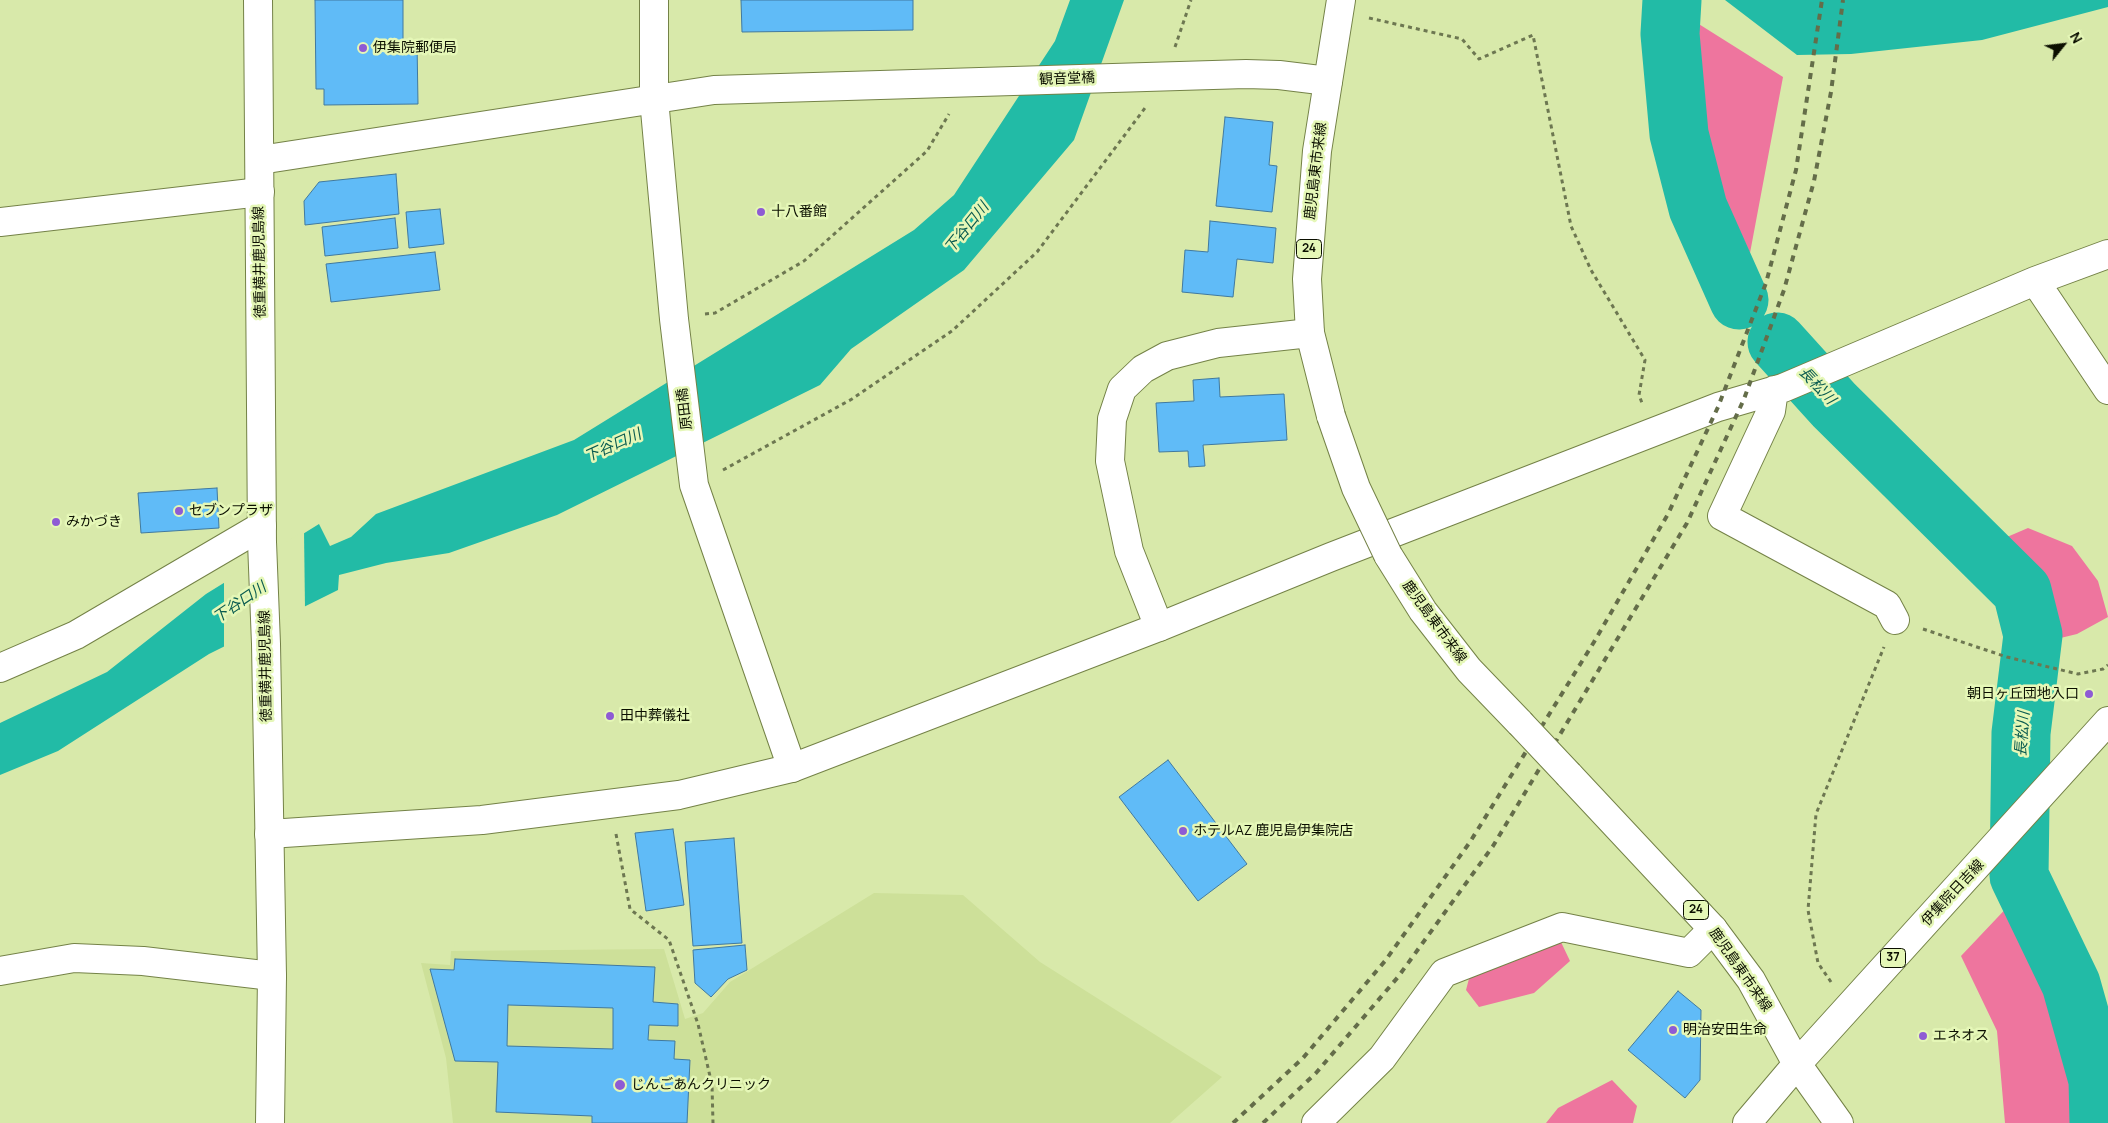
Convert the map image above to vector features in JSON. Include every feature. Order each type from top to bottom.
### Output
[{"type":"street","name":"徳重横井鹿児島線","points":[[258,0],[262,534],[266,644],[272,976],[270,1123]]},
{"type":"street","name":"原田橋","points":[[654,0],[654,99],[674,319],[693,478],[792,768]]},
{"type":"street","name":"鹿児島東市来線","points":[[1340,6],[1317,151],[1307,279],[1310,333],[1331,416],[1356,488],[1388,555],[1423,611],[1469,670],[1713,929],[1751,980],[1797,1064],[1839,1123]]},
{"type":"street","name":"観音堂橋","points":[[260,160],[714,90],[1271,74],[1328,81]]},
{"type":"street","points":[[0,222],[260,192]]},
{"type":"street","points":[[269,834],[482,820],[678,795],[792,768],[1159,627],[1340,554],[1718,407],[1778,389],[2035,281],[2108,254]]},
{"type":"street","points":[[2035,281],[2108,390]]},
{"type":"street","points":[[1159,627],[1129,551],[1110,461],[1112,419],[1122,389],[1144,369],[1167,356],[1218,343],[1310,333]]},
{"type":"street","points":[[1778,389],[1771,411],[1722,516],[1887,605],[1895,620]]},
{"type":"street","points":[[0,668],[76,635],[262,534]]},
{"type":"street","name":"伊集院日吉線","points":[[1797,1064],[2108,721]]},
{"type":"street","points":[[1316,1123],[1382,1058],[1444,972],[1562,927],[1689,953],[1713,929]]},
{"type":"street","points":[[0,971],[74,958],[143,961],[272,976]]},
{"type":"street","points":[[1747,1123],[1797,1064]]},
{"type":"path","points":[[693,478],[852,399],[952,331],[1037,252],[1146,107],[1191,0]]},
{"type":"path","points":[[1340,6],[1462,39],[1479,59],[1533,34],[1572,226],[1591,270],[1645,360],[1639,396],[1652,433]]},
{"type":"path","points":[[674,319],[715,312],[804,261],[927,151],[974,82]]},
{"type":"path","points":[[1849,1006],[1818,963],[1808,910],[1816,814],[1895,620],[2007,657],[2078,674],[2103,669],[2108,665]]},
{"type":"path","points":[[611,803],[630,909],[669,940],[698,1024],[712,1085],[713,1123]]},
{"type":"shaded area","points":[[1694,21],[1783,77],[1750,253],[1709,164],[1692,73]]},
{"type":"shaded area","points":[[2028,528],[2072,546],[2098,581],[2108,617],[2077,634],[2048,641],[2044,590],[2000,540]]},
{"type":"shaded area","points":[[874,893],[963,895],[1040,962],[1222,1077],[1170,1123],[453,1123],[446,1058],[421,963],[450,965],[451,951],[664,949],[685,1019],[703,1013],[730,982]]},
{"type":"shaded area","points":[[2014,900],[2055,1007],[2080,1123],[2005,1123],[1997,1031],[1961,956]]},
{"type":"shaded area","points":[[1560,940],[1570,961],[1534,993],[1479,1007],[1466,990],[1470,975]]},
{"type":"shaded area","points":[[1612,1080],[1637,1106],[1633,1123],[1546,1123],[1558,1108]]},
{"type":"water","name":"下谷口川","points":[[1070,0],[1124,0],[1074,140],[964,270],[851,349],[820,385],[557,515],[449,553],[386,563],[339,575],[338,590],[209,654],[58,751],[0,775],[0,723],[107,672],[206,594],[319,524],[330,546],[351,537],[376,514],[574,440],[914,230],[954,195],[1055,41]]},
{"type":"water","points":[[1725,0],[2108,0],[2108,7],[1982,40],[1851,54],[1797,55]]},
{"type":"pier","points":[[304,531],[305,609],[224,649],[224,580]]},
{"type":"building","points":[[315,0],[403,0],[403,42],[417,42],[418,104],[324,105],[324,89],[316,89]]},
{"type":"building","points":[[741,0],[913,0],[913,30],[742,32]]},
{"type":"building","points":[[1225,117],[1273,122],[1269,165],[1277,166],[1272,212],[1216,206]]},
{"type":"building","points":[[396,174],[399,214],[305,225],[304,201],[319,182]]},
{"type":"building","points":[[440,209],[444,244],[409,248],[406,212]]},
{"type":"building","points":[[395,218],[398,248],[325,256],[322,227]]},
{"type":"building","points":[[1210,221],[1276,228],[1273,263],[1237,259],[1233,297],[1182,292],[1185,250],[1208,252]]},
{"type":"building","points":[[435,252],[440,290],[331,302],[326,264]]},
{"type":"building","points":[[1219,378],[1220,397],[1284,394],[1287,440],[1203,445],[1205,466],[1189,467],[1188,451],[1159,452],[1156,403],[1194,401],[1193,380]]},
{"type":"building","name":"セブンプラザ","points":[[217,488],[219,528],[141,533],[138,493]]},
{"type":"building","name":"ホテルAZ 鹿児島伊集院店","points":[[1168,760],[1247,864],[1198,901],[1119,797]]},
{"type":"building","points":[[673,829],[684,905],[646,911],[635,833]]},
{"type":"building","points":[[734,838],[742,943],[693,946],[685,842]]},
{"type":"building","points":[[745,945],[747,970],[728,979],[711,997],[695,983],[693,950]]},
{"type":"building","points":[[455,959],[655,967],[653,1002],[678,1004],[678,1026],[649,1025],[648,1040],[675,1041],[674,1059],[690,1060],[687,1123],[592,1123],[592,1116],[496,1112],[498,1062],[455,1061],[430,969],[454,970]],"holes":[[[508,1005],[613,1008],[613,1049],[507,1046]]]},
{"type":"building","name":"明治安田生命","points":[[1678,991],[1701,1010],[1700,1080],[1685,1098],[1628,1050]]},
{"type":"waterway","name":"長松川","points":[[1672,0],[1670,34],[1679,134],[1698,208],[1739,300]]},
{"type":"waterway","name":"長松川","points":[[1777,342],[1834,405],[2022,591],[2033,635],[2021,733],[2019,876],[2071,984],[2098,1080],[2099,1123]]},
{"type":"railway","points":[[1233,1123],[1303,1058],[1385,961],[1470,842],[1594,642],[1668,514],[1718,407],[1766,283],[1796,170],[1822,0]]},
{"type":"railway","points":[[1263,1123],[1316,1073],[1398,977],[1493,846],[1687,523],[1744,399],[1784,290],[1814,181],[1831,92],[1843,0]]},
{"type":"place","name":"伊集院郵便局","points":[[363,48]]},
{"type":"place","name":"十八番館","points":[[761,212]]},
{"type":"place","name":"セブンプラザ","points":[[179,511]]},
{"type":"place","name":"みかづき","points":[[56,522]]},
{"type":"place","name":"朝日ヶ丘団地入口","points":[[2089,694]]},
{"type":"place","name":"田中葬儀社","points":[[610,716]]},
{"type":"place","name":"ホテルAZ 鹿児島伊集院店","points":[[1183,831]]},
{"type":"place","name":"明治安田生命","points":[[1673,1030]]},
{"type":"place","name":"エネオス","points":[[1923,1036]]},
{"type":"place","name":"じんごあんクリニック","points":[[620,1085]]}]
